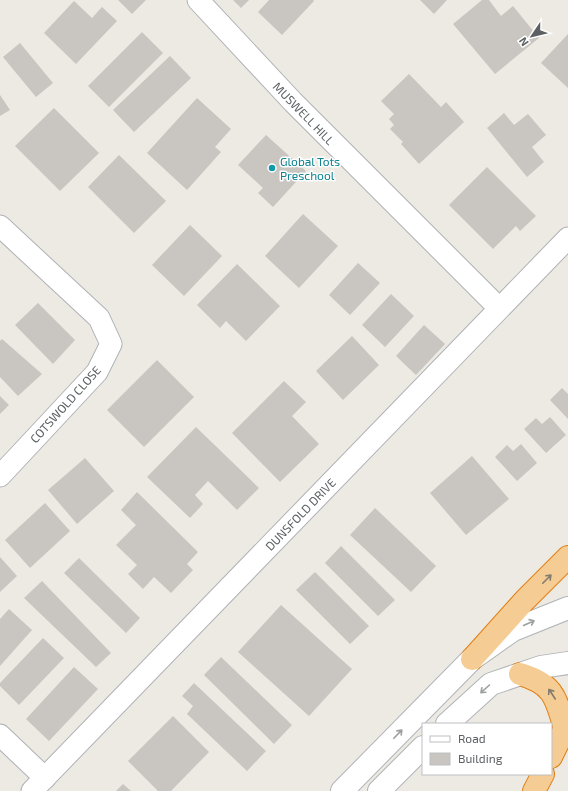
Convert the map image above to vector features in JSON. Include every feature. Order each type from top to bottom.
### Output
[{"type":"highway","points":[[472,659],[525,600],[568,557]]},
{"type":"highway","points":[[520,674],[537,679],[550,690],[558,704],[567,726],[552,756]]},
{"type":"highway","points":[[534,791],[542,775]]},
{"type":"main road","points":[[342,791],[472,659],[513,630],[568,608]]},
{"type":"main road","points":[[448,723],[491,684],[541,667],[568,663]]},
{"type":"main road","points":[[379,791],[422,748]]},
{"type":"street","name":"MUSWELL HILL","points":[[198,0],[293,102],[499,308]]},
{"type":"street","name":"COTSWOLD CLOSE","points":[[0,226],[98,318],[111,344],[97,372],[0,476]]},
{"type":"street","name":"DUNSFOLD DRIVE","points":[[38,784],[568,238]]},
{"type":"street","points":[[0,735],[38,784]]},
{"type":"building","points":[[118,0],[146,0],[132,14]]},
{"type":"building","points":[[233,0],[249,0],[241,8]]},
{"type":"building","points":[[269,0],[314,1],[282,35],[258,12]]},
{"type":"building","points":[[420,0],[447,0],[434,14]]},
{"type":"building","points":[[482,0],[489,0],[501,16],[513,6],[539,38],[495,74],[453,24]]},
{"type":"building","points":[[74,1],[92,18],[102,7],[117,21],[76,64],[44,33]]},
{"type":"building","points":[[142,32],[163,53],[109,107],[88,86]]},
{"type":"building","points":[[568,34],[568,88],[541,63]]},
{"type":"building","points":[[20,43],[53,83],[36,97],[3,57]]},
{"type":"building","points":[[170,56],[191,78],[134,132],[113,110]]},
{"type":"building","points":[[409,74],[441,107],[446,102],[464,122],[419,164],[401,144],[403,142],[390,129],[394,125],[389,119],[394,114],[381,101]]},
{"type":"building","points":[[0,95],[10,110],[0,116]]},
{"type":"building","points":[[197,98],[231,129],[215,147],[221,152],[187,190],[147,153]]},
{"type":"building","points":[[54,108],[99,153],[60,191],[15,146]]},
{"type":"building","points":[[504,113],[514,125],[528,114],[546,135],[532,147],[544,162],[527,177],[487,128]]},
{"type":"building","name":"Global Tots Preschool","points":[[266,135],[306,171],[273,207],[258,193],[263,188],[238,165]]},
{"type":"building","points":[[119,155],[166,201],[134,233],[88,187]]},
{"type":"building","points":[[487,167],[536,216],[520,231],[516,226],[493,249],[449,205]]},
{"type":"building","points":[[303,214],[338,246],[299,288],[265,256]]},
{"type":"building","points":[[190,225],[222,256],[184,296],[152,265]]},
{"type":"building","points":[[358,263],[380,283],[350,315],[329,295]]},
{"type":"building","points":[[237,264],[280,306],[246,341],[226,321],[220,328],[197,305]]},
{"type":"building","points":[[391,294],[414,316],[385,347],[362,325]]},
{"type":"building","points":[[38,303],[75,340],[53,364],[15,325]]},
{"type":"building","points":[[424,325],[445,344],[416,375],[396,356]]},
{"type":"building","points":[[352,336],[379,365],[343,400],[316,371]]},
{"type":"building","points":[[2,339],[42,374],[18,396],[0,377],[0,341]]},
{"type":"building","points":[[157,360],[194,397],[144,447],[107,410]]},
{"type":"building","points":[[284,381],[306,402],[292,416],[319,444],[280,482],[232,433]]},
{"type":"building","points":[[562,388],[568,394],[568,419],[550,400]]},
{"type":"building","points":[[0,396],[9,405],[0,414]]},
{"type":"building","points":[[550,417],[566,435],[546,453],[524,429],[536,418],[542,424]]},
{"type":"building","points":[[196,427],[259,488],[237,510],[208,481],[195,495],[203,504],[190,518],[147,477]]},
{"type":"building","points":[[521,444],[537,463],[517,481],[495,457],[507,445],[513,451]]},
{"type":"building","points":[[472,456],[509,499],[466,535],[430,493]]},
{"type":"building","points":[[85,458],[114,491],[77,524],[48,490]]},
{"type":"building","points":[[137,492],[198,552],[187,564],[193,570],[171,593],[154,577],[143,589],[128,574],[137,565],[116,545],[136,525],[121,510]]},
{"type":"building","points":[[45,503],[70,531],[30,568],[5,540]]},
{"type":"building","points":[[375,508],[436,566],[411,592],[350,535]]},
{"type":"building","points":[[341,546],[395,600],[378,616],[325,563]]},
{"type":"building","points":[[0,557],[17,576],[0,592]]},
{"type":"building","points":[[79,558],[140,618],[126,633],[64,573]]},
{"type":"building","points":[[315,572],[369,626],[350,644],[296,590]]},
{"type":"building","points":[[42,581],[111,653],[96,667],[24,598]]},
{"type":"building","points":[[281,605],[352,669],[309,716],[238,652]]},
{"type":"building","points":[[9,609],[32,630],[0,666],[0,619]]},
{"type":"building","points":[[43,638],[64,658],[19,705],[0,686],[0,683]]},
{"type":"building","points":[[221,657],[292,725],[274,744],[204,675]]},
{"type":"building","points":[[74,667],[98,689],[49,741],[26,719]]},
{"type":"building","points":[[194,683],[266,751],[247,771],[187,714],[193,706],[182,696]]},
{"type":"building","points":[[173,716],[209,752],[171,791],[158,791],[128,761]]},
{"type":"building","points":[[123,784],[131,791],[116,791]]},
{"type":"place","name":"Global Tots Preschool","points":[[272,168]]}]
